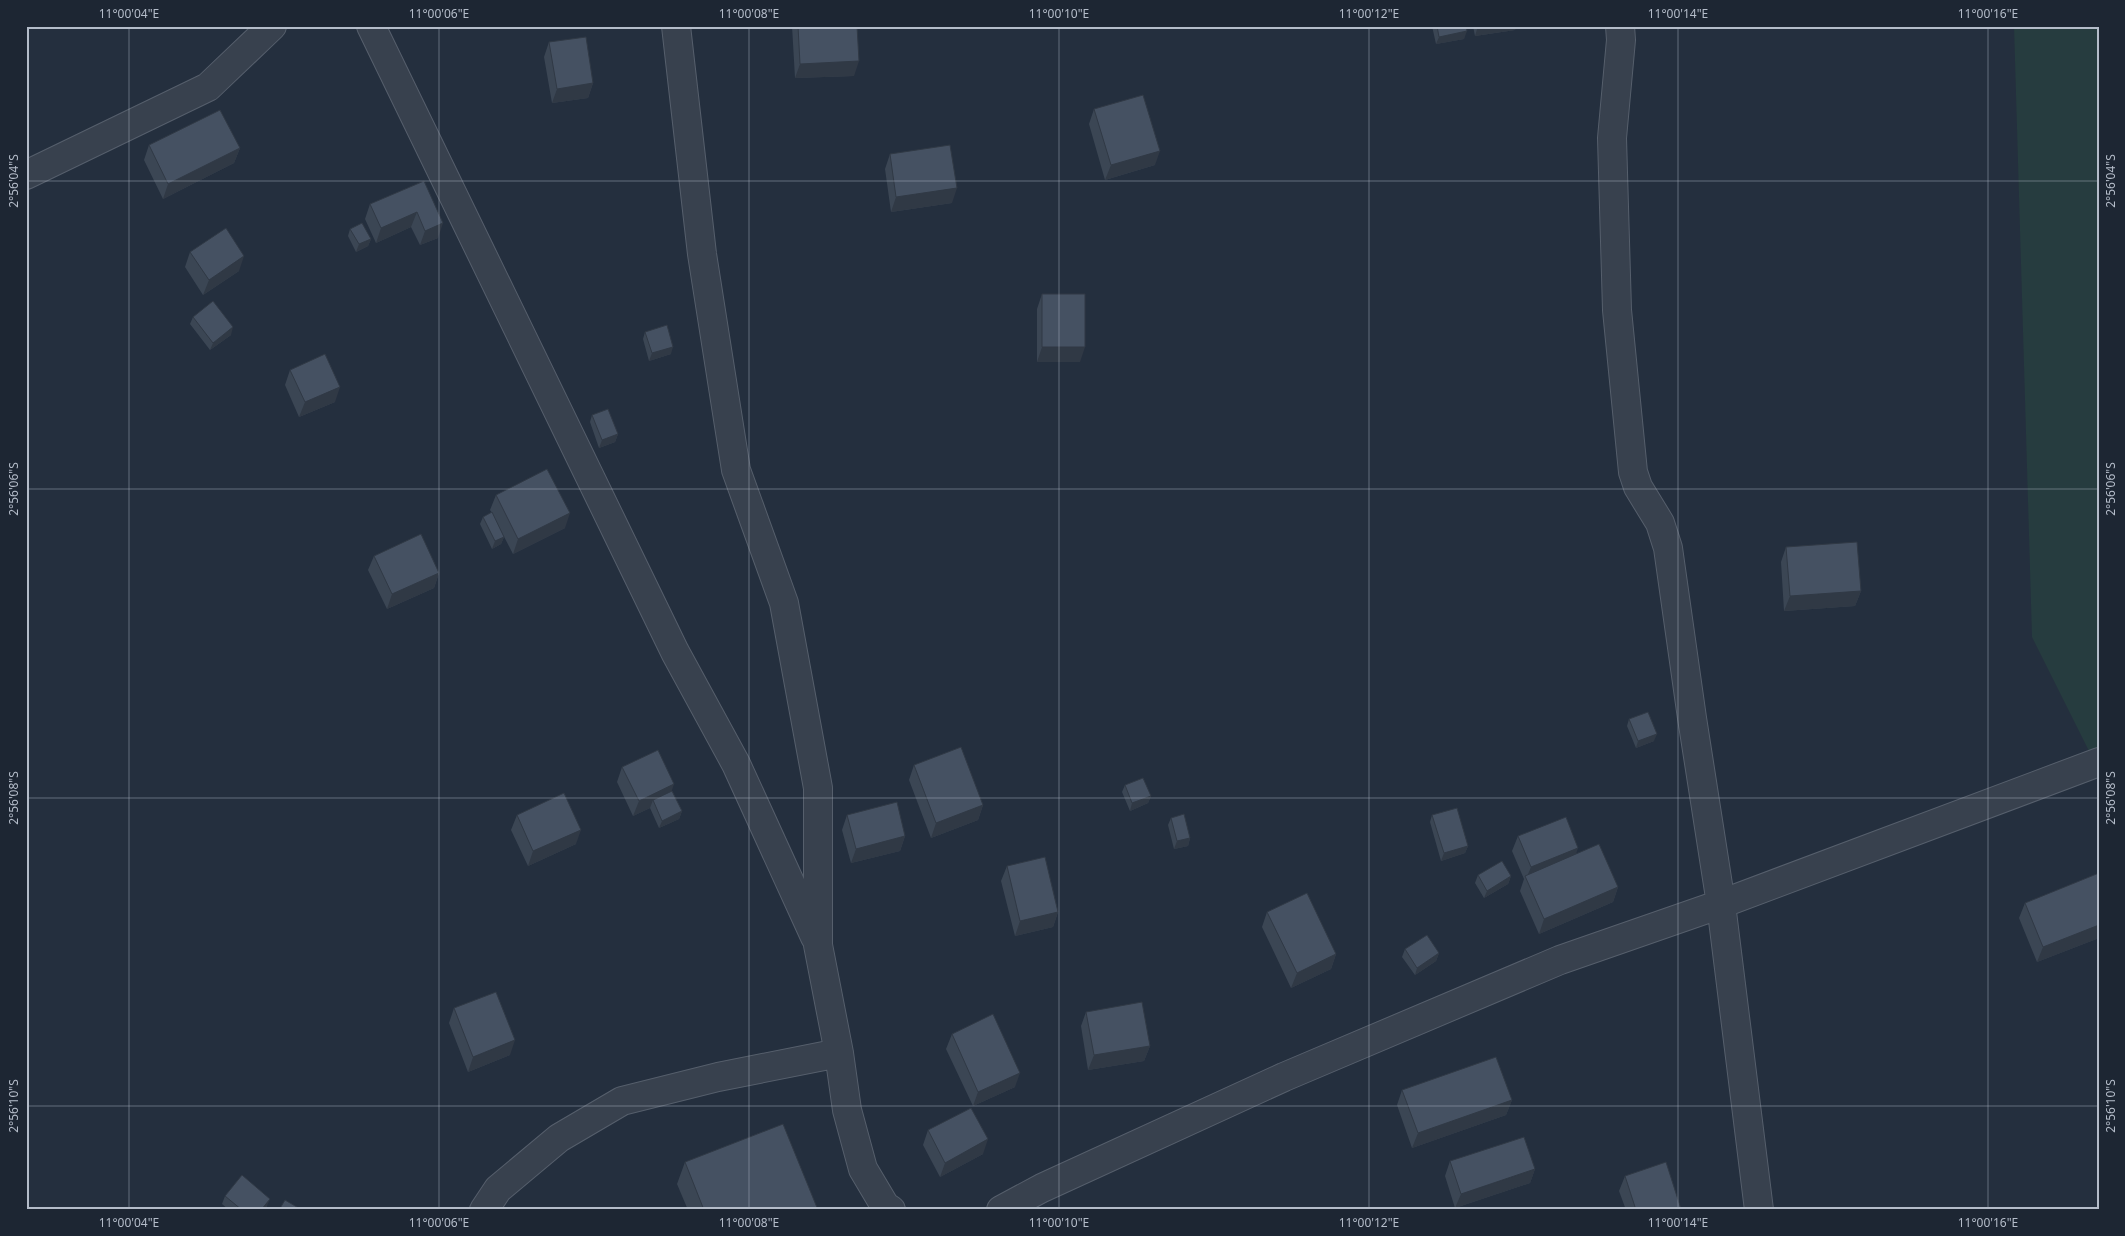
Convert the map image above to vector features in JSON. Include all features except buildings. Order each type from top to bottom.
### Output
[{"type":"street","points":[[26,175],[208,87],[272,26]]},
{"type":"street","points":[[371,26],[675,652],[736,764],[818,946]]},
{"type":"street","points":[[676,26],[702,254],[736,470],[784,603],[818,788],[818,946],[848,1110],[863,1169],[885,1206],[891,1210]]},
{"type":"street","points":[[1620,26],[1612,138],[1617,310],[1633,472],[1638,487],[1660,523],[1668,548],[1692,718],[1722,904],[1759,1210]]},
{"type":"street","points":[[1001,1210],[1042,1188],[1284,1077],[1560,960],[1722,904],[2099,762]]},
{"type":"street","points":[[484,1210],[498,1189],[558,1138],[622,1101],[718,1077],[839,1053]]},
{"type":"green space","points":[[2014,26],[2099,26],[2099,771],[2032,637]]}]
